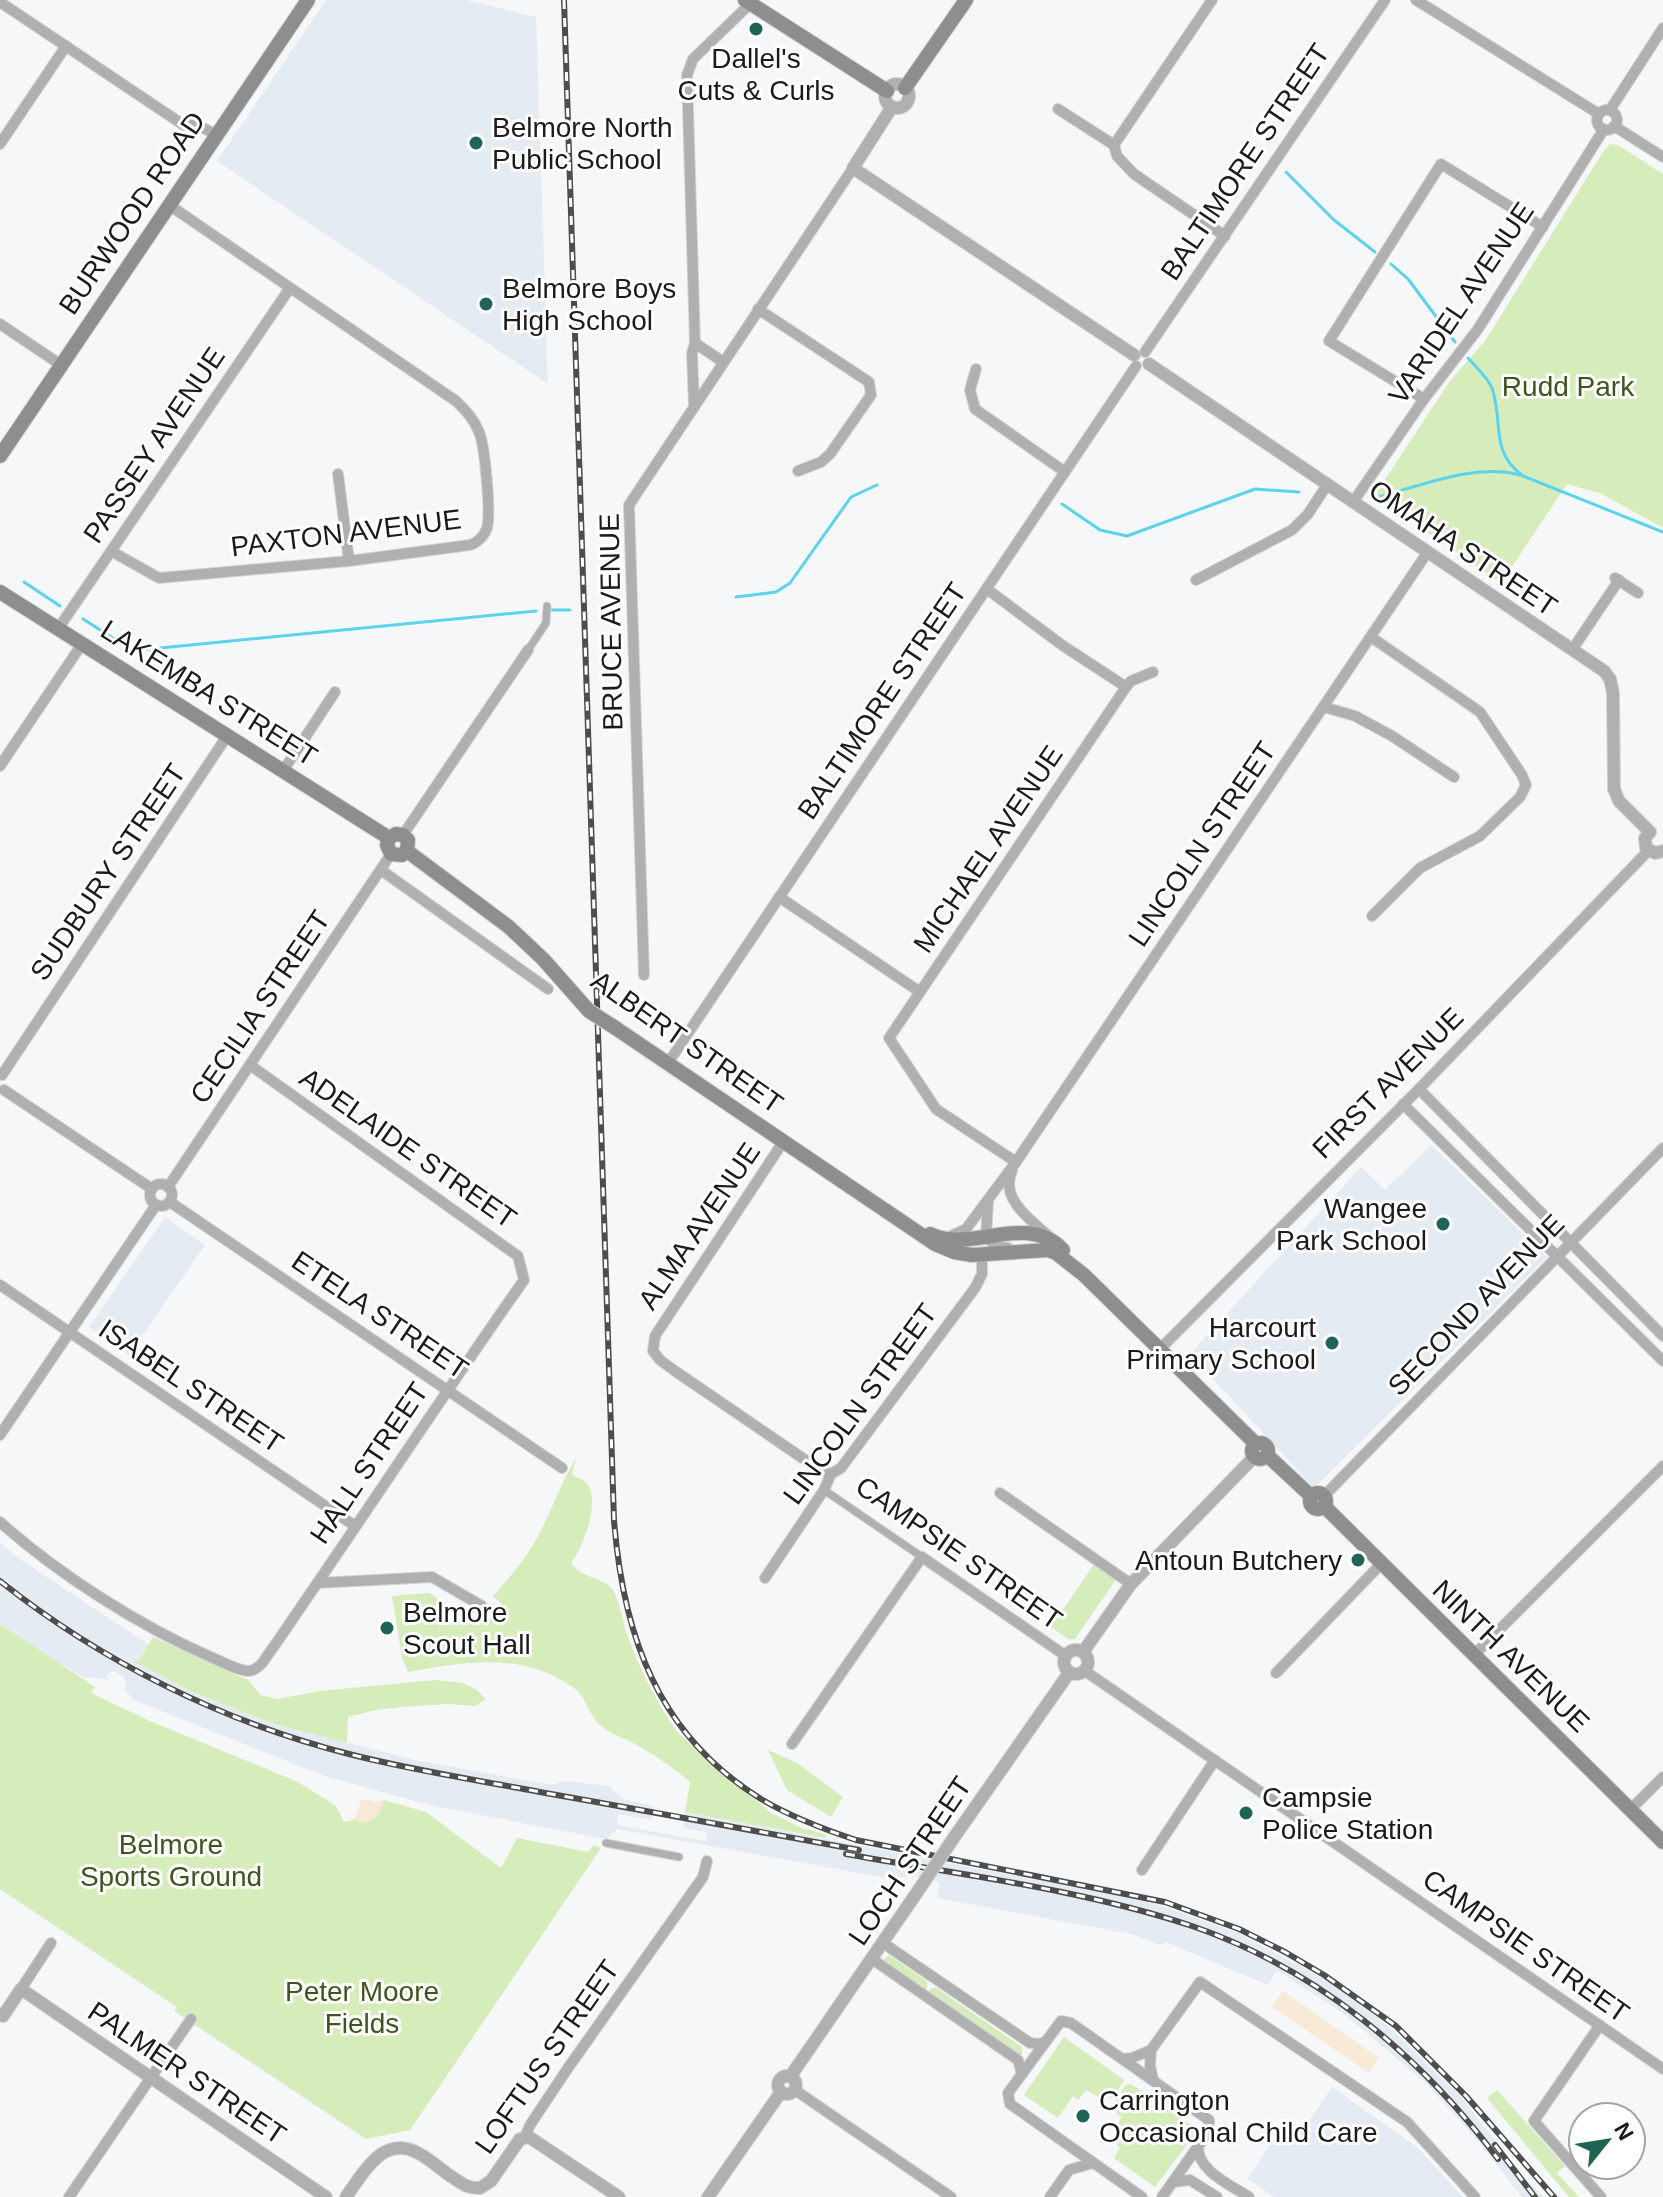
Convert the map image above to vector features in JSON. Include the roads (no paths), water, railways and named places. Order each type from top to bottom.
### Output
[{"type":"main road","name":"BURWOOD ROAD","points":[[0,456],[308,0]]},
{"type":"main road","points":[[905,88],[966,0]]},
{"type":"main road","points":[[750,1],[887,91]]},
{"type":"main road","name":"LAKEMBA STREET","points":[[0,592],[283,771],[396,837]]},
{"type":"main road","points":[[396,837],[409,844],[407,851],[398,856],[391,854],[387,845],[396,837]]},
{"type":"main road","name":"ALBERT STREET","points":[[407,851],[509,927],[589,1011],[944,1249],[982,1255],[1048,1250],[1084,1275]]},
{"type":"main road","name":"ALBERT STREET","points":[[873,1203],[937,1237],[953,1240],[1024,1232],[1039,1236],[1059,1246],[1084,1275]]},
{"type":"main road","name":"NINTH AVENUE","points":[[1084,1275],[1259,1452],[1320,1500],[1663,1842]]},
{"type":"street","points":[[1114,145],[1212,0]]},
{"type":"street","name":"BALTIMORE STREET","points":[[668,1063],[1385,0]]},
{"type":"street","points":[[1416,0],[1616,117],[1609,127]]},
{"type":"street","points":[[694,405],[687,75],[693,59],[750,1]]},
{"type":"street","points":[[0,2],[185,126],[195,124],[217,135]]},
{"type":"street","points":[[1663,28],[1598,123],[1663,157]]},
{"type":"street","points":[[0,144],[66,46]]},
{"type":"street","points":[[894,85],[905,88],[907,103],[902,107],[892,107],[886,100],[887,91],[894,85]]},
{"type":"street","name":"BRUCE AVENUE","points":[[644,975],[629,505],[892,107]]},
{"type":"street","points":[[1058,109],[1114,145],[1117,156],[1134,174],[1225,236]]},
{"type":"street","name":"VARIDEL AVENUE","points":[[1353,502],[1424,399],[1478,329],[1609,127]]},
{"type":"street","points":[[1424,399],[1329,341],[1441,164],[1543,227]]},
{"type":"street","name":"OMAHA STREET","points":[[853,168],[1604,671],[1610,679],[1613,693],[1614,789],[1619,801],[1656,833]]},
{"type":"street","name":"PAXTON AVENUE","points":[[111,551],[159,578],[349,561],[477,543],[487,529],[483,446],[473,418],[456,401],[169,205]]},
{"type":"street","name":"PASSEY AVENUE","points":[[58,629],[290,288]]},
{"type":"street","points":[[758,309],[869,382],[872,388],[871,395],[830,454],[821,462],[798,471]]},
{"type":"street","points":[[0,324],[61,365]]},
{"type":"street","points":[[695,343],[723,362]]},
{"type":"street","points":[[976,369],[970,390],[975,409],[1065,472]]},
{"type":"street","points":[[338,474],[349,561]]},
{"type":"street","points":[[1196,580],[1292,530],[1308,514],[1327,485]]},
{"type":"street","name":"LINCOLN STREET","points":[[937,1237],[962,1232],[1016,1162],[1427,553]]},
{"type":"street","points":[[1572,650],[1617,579],[1638,593]]},
{"type":"street","points":[[987,589],[1062,645],[1126,687]]},
{"type":"street","points":[[396,837],[546,623],[547,606]]},
{"type":"street","points":[[1371,637],[1480,712],[1526,785],[1522,795],[1480,836],[1420,868],[1372,916]]},
{"type":"street","points":[[0,766],[82,644]]},
{"type":"street","name":"MICHAEL AVENUE","points":[[1016,1162],[936,1109],[889,1038],[1126,687],[1131,681],[1153,672]]},
{"type":"street","points":[[283,771],[335,692]]},
{"type":"street","points":[[1324,707],[1355,716],[1454,777]]},
{"type":"street","name":"SUDBURY STREET","points":[[1,1074],[227,736]]},
{"type":"street","points":[[1656,833],[1645,841],[1659,851]]},
{"type":"street","name":"FIRST AVENUE","points":[[1160,1349],[1659,851]]},
{"type":"street","name":"CECILIA STREET","points":[[168,1187],[391,854]]},
{"type":"street","name":"ALBERT STREET","points":[[381,870],[548,989]]},
{"type":"street","points":[[779,897],[920,992]]},
{"type":"street","name":"ADELAIDE STREET","points":[[250,1065],[518,1256],[524,1280]]},
{"type":"street","points":[[1,1074],[6,1084],[2,1092],[152,1189]]},
{"type":"street","points":[[1419,1089],[1663,1336]]},
{"type":"street","points":[[1403,1104],[1663,1361]]},
{"type":"street","name":"ALMA AVENUE","points":[[655,1336],[783,1142]]},
{"type":"street","name":"SECOND AVENUE","points":[[1320,1500],[1663,1148]]},
{"type":"street","name":"LINCOLN STREET","points":[[1016,1162],[1009,1178],[1009,1194],[1059,1246]]},
{"type":"street","points":[[162,1184],[168,1187],[172,1193],[170,1202],[156,1205],[151,1199],[152,1189],[162,1184]]},
{"type":"street","points":[[989,1196],[986,1236],[995,1246],[1030,1250]]},
{"type":"street","name":"ETELA STREET","points":[[170,1202],[562,1468]]},
{"type":"street","points":[[0,1435],[156,1205]]},
{"type":"street","name":"LINCOLN STREET","points":[[765,1578],[824,1490],[831,1474],[841,1468],[975,1288],[982,1274],[982,1255]]},
{"type":"street","name":"HALL STREET","points":[[0,1522],[47,1559],[146,1625],[210,1656],[246,1671],[253,1670],[263,1662],[318,1583],[524,1280]]},
{"type":"street","name":"ISABEL STREET","points":[[0,1285],[355,1526]]},
{"type":"street","name":"CAMPSIE STREET","points":[[655,1336],[653,1351],[660,1360],[820,1470],[831,1474]]},
{"type":"street","points":[[1083,1652],[1131,1584],[1259,1452]]},
{"type":"street","points":[[1474,1655],[1663,1466]]},
{"type":"street","name":"CAMPSIE STREET","points":[[824,1490],[1066,1656]]},
{"type":"street","points":[[1000,1493],[1131,1584]]},
{"type":"street","points":[[792,1744],[922,1557]]},
{"type":"street","points":[[1276,1673],[1381,1564]]},
{"type":"street","points":[[318,1583],[432,1577],[482,1606]]},
{"type":"street","points":[[1075,1650],[1083,1652],[1089,1661],[1085,1671],[1076,1675],[1069,1673],[1064,1663],[1066,1656],[1075,1650]]},
{"type":"street","name":"CAMPSIE STREET","points":[[1085,1671],[1663,2069]]},
{"type":"street","name":"LOCH STREET","points":[[790,2077],[1069,1673]]},
{"type":"street","points":[[1142,1870],[1215,1760]]},
{"type":"street","points":[[1631,1809],[1663,1777]]},
{"type":"street","points":[[606,1843],[679,1857]]},
{"type":"street","name":"LOFTUS STREET","points":[[346,2197],[373,2160],[387,2151],[414,2151],[462,2184],[476,2189],[488,2184],[516,2144],[525,2137],[568,2068],[703,1877],[707,1861]]},
{"type":"street","points":[[1,2016],[51,1943]]},
{"type":"street","points":[[883,1943],[1030,2043],[1045,2042]]},
{"type":"street","points":[[872,1959],[1018,2060],[1022,2074]]},
{"type":"street","points":[[1123,2059],[1151,2050],[1200,1982],[1407,2122],[1475,2197]]},
{"type":"street","name":"PALMER STREET","points":[[21,1989],[326,2197]]},
{"type":"street","points":[[69,2197],[191,2019]]},
{"type":"street","points":[[1142,2197],[1010,2104],[1008,2093],[1057,2025],[1066,2021],[1209,2120],[1209,2131],[1162,2197]]},
{"type":"street","points":[[1600,2025],[1534,2121],[1601,2197]]},
{"type":"street","points":[[1151,2050],[1153,2080]]},
{"type":"street","points":[[781,2092],[778,2082],[784,2076],[790,2077],[796,2084],[795,2090]]},
{"type":"street","points":[[781,2092],[788,2094],[795,2090]]},
{"type":"street","points":[[795,2090],[951,2197]]},
{"type":"street","points":[[708,2197],[781,2092]]},
{"type":"street","points":[[525,2137],[532,2138],[619,2197]]},
{"type":"street","points":[[1050,2197],[1069,2170],[1068,2146]]},
{"type":"street","points":[[1198,2146],[1199,2159],[1207,2169],[1249,2197]]},
{"type":"street","points":[[1069,2170],[1093,2163]]},
{"type":"street","points":[[1173,2182],[1190,2180],[1217,2197]]},
{"type":"waterway","points":[[1286,172],[1334,220],[1375,252]]},
{"type":"waterway","points":[[1391,264],[1408,279],[1455,342]]},
{"type":"waterway","points":[[1468,358],[1492,388],[1501,446],[1512,466],[1523,476],[1663,532]]},
{"type":"waterway","points":[[1379,497],[1467,474],[1503,472],[1520,475]]},
{"type":"waterway","points":[[736,597],[776,592],[790,583],[851,497],[877,485]]},
{"type":"waterway","points":[[1062,504],[1100,530],[1127,536],[1255,489],[1299,492]]},
{"type":"waterway","points":[[24,582],[60,606]]},
{"type":"waterway","points":[[602,609],[617,608]]},
{"type":"waterway","points":[[552,610],[570,610]]},
{"type":"waterway","points":[[83,619],[122,644],[140,650],[536,611]]},
{"type":"railway","points":[[564,0],[614,1520],[626,1604],[652,1679],[696,1745],[725,1773],[761,1799],[807,1822],[856,1840],[1165,1902],[1239,1929],[1285,1952],[1324,1975],[1396,2026],[1466,2096],[1554,2197]]},
{"type":"railway","points":[[0,1581],[80,1638],[122,1663],[210,1707],[302,1741],[424,1771],[859,1850]]},
{"type":"railway","points":[[846,1854],[1107,1902],[1192,1926],[1238,1944],[1282,1966],[1363,2020],[1435,2085],[1498,2159]]},
{"type":"railway","points":[[1495,2145],[1535,2197]]},
{"type":"place","name":"Dallel's Cuts & Curls","points":[[756,29]]},
{"type":"place","name":"Belmore North Public School","points":[[476,143]]},
{"type":"place","name":"Belmore Boys High School","points":[[486,304]]},
{"type":"place","name":"Wangee Park School","points":[[1443,1224]]},
{"type":"place","name":"Harcourt Primary School","points":[[1332,1343]]},
{"type":"place","name":"Antoun Butchery","points":[[1358,1560]]},
{"type":"place","name":"Belmore Scout Hall","points":[[387,1628]]},
{"type":"place","name":"Campsie Police Station","points":[[1246,1813]]},
{"type":"place","name":"Carrington Occasional Child Care","points":[[1083,2116]]},
{"type":"park label","name":"Rudd Park","points":[[1568,386]]},
{"type":"park label","name":"Belmore Sports Ground","points":[[171,1860]]},
{"type":"park label","name":"Peter Moore Fields","points":[[362,2007]]}]
